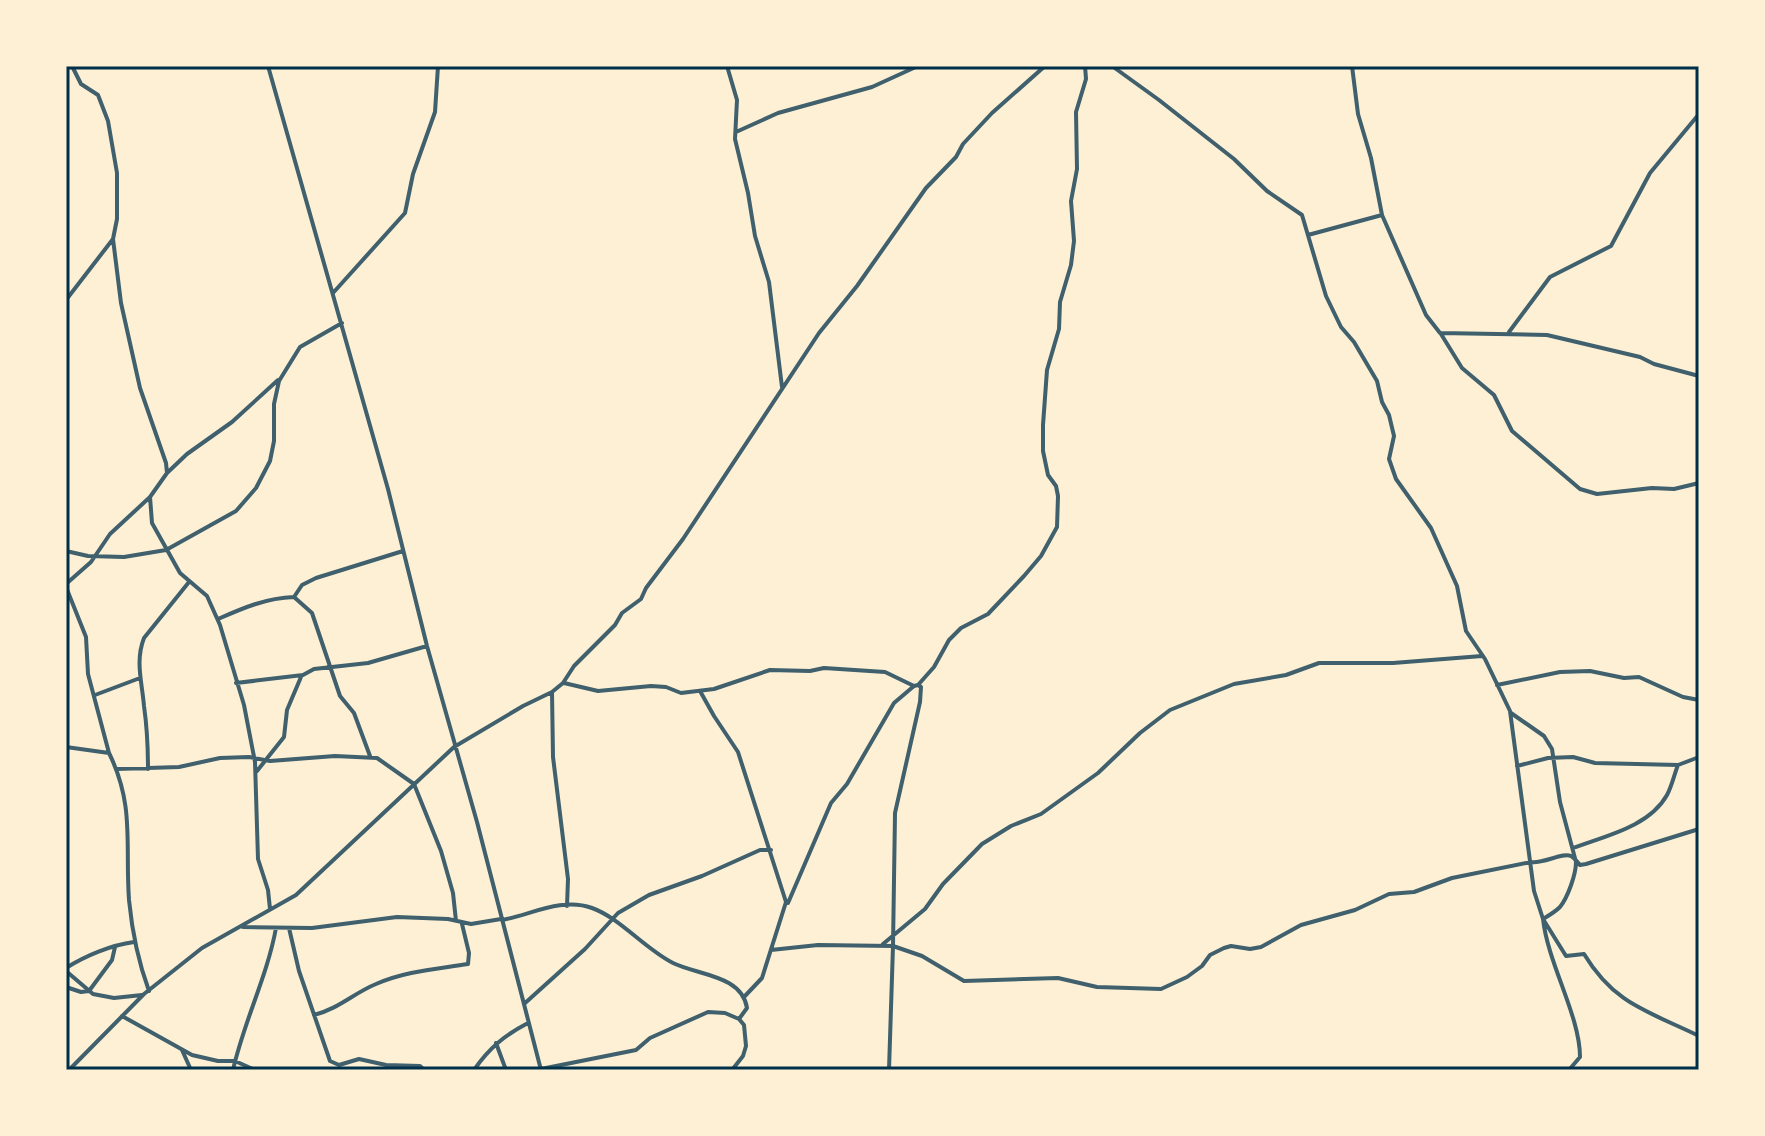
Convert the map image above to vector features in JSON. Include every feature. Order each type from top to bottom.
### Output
[{"type":"street","points":[[72,66],[81,84],[98,95],[108,121],[117,173],[117,219],[113,239],[121,303],[140,388],[167,473]]},
{"type":"street","points":[[268,66],[342,323],[541,1070],[636,1050],[650,1038],[708,1012],[725,1013],[739,1019],[747,1037],[743,1056],[732,1070]]},
{"type":"street","points":[[333,293],[405,213],[413,174],[435,112],[438,66]]},
{"type":"street","points":[[727,66],[737,100],[735,139],[755,236],[769,282],[782,387]]},
{"type":"street","points":[[736,132],[778,113],[872,87],[918,66]]},
{"type":"street","points":[[69,1070],[146,993],[202,948],[296,895],[454,747],[563,683],[574,666],[615,625],[622,613],[641,599],[819,333],[857,286],[926,188],[992,113],[1045,66]]},
{"type":"street","points":[[744,997],[762,978],[786,905],[793,896],[818,828],[894,703],[934,667],[949,640],[961,628],[988,614],[1024,576],[1041,556],[1057,527],[1058,496],[1056,486],[1048,475],[1043,451],[1043,425],[1047,370],[1059,329],[1060,302],[1071,265],[1074,241],[1071,201],[1077,169],[1076,112],[1086,79],[1085,66]]},
{"type":"street","points":[[1112,66],[1234,159],[1267,191],[1300,212],[1326,296],[1341,327],[1354,342],[1380,389],[1392,424],[1394,436],[1389,459],[1396,479],[1431,528],[1457,586],[1466,631],[1510,711],[1516,719],[1544,736],[1555,757],[1560,802],[1576,869],[1560,907],[1543,919]]},
{"type":"street","points":[[1352,66],[1358,114],[1371,158],[1382,215],[1426,315],[1462,368],[1494,395],[1512,431],[1580,489],[1597,494],[1652,488],[1674,489],[1699,483]]},
{"type":"street","points":[[1509,332],[1550,277],[1611,246],[1650,173],[1699,114]]},
{"type":"street","points":[[1308,235],[1382,215]]},
{"type":"street","points":[[66,300],[113,239]]},
{"type":"street","points":[[66,551],[124,557],[166,550],[236,511],[256,488],[270,461],[276,390],[282,377],[305,342],[342,323]]},
{"type":"street","points":[[1440,333],[1509,332],[1566,338],[1699,376]]},
{"type":"street","points":[[146,993],[134,942],[128,870],[128,811],[124,788],[109,753],[88,674],[86,637],[66,585],[97,556],[110,534],[150,497],[167,473],[187,454],[232,422],[282,377]]},
{"type":"street","points":[[150,497],[152,523],[166,550],[180,573],[207,596],[218,619],[244,705],[256,772],[258,859],[268,890],[270,910]]},
{"type":"street","points":[[218,619],[258,602],[294,597],[302,585],[316,578],[403,551]]},
{"type":"street","points":[[148,769],[139,648],[189,582]]},
{"type":"street","points":[[294,597],[312,613],[340,696],[354,713],[370,756]]},
{"type":"street","points":[[256,772],[284,737],[291,696],[303,675],[310,670],[368,663],[427,646]]},
{"type":"street","points":[[883,944],[925,909],[982,844],[1011,826],[1041,814],[1098,773],[1140,733],[1170,710],[1234,684],[1286,675],[1319,663],[1393,663],[1482,656]]},
{"type":"street","points":[[563,683],[598,691],[651,686],[666,687],[681,693],[714,689],[778,669],[874,670],[921,687],[895,813],[889,1070]]},
{"type":"street","points":[[1497,685],[1560,672],[1590,671],[1624,678],[1639,677],[1683,697],[1699,700]]},
{"type":"street","points":[[236,683],[303,675]]},
{"type":"street","points":[[95,695],[140,678]]},
{"type":"street","points":[[700,691],[738,752],[786,905]]},
{"type":"street","points":[[552,692],[553,757],[568,879],[567,906]]},
{"type":"street","points":[[1510,711],[1534,891],[1579,1041],[1580,1057],[1569,1070]]},
{"type":"street","points":[[66,747],[109,753]]},
{"type":"street","points":[[117,769],[179,767],[210,758],[265,761],[370,756],[389,765],[414,784],[441,851],[453,893],[456,921]]},
{"type":"street","points":[[1517,766],[1555,757],[1573,757],[1595,763],[1678,765],[1699,757]]},
{"type":"street","points":[[1573,848],[1616,833],[1651,816],[1666,798],[1678,765]]},
{"type":"street","points":[[771,950],[883,944],[922,956],[964,981],[1058,978],[1097,987],[1161,989],[1187,977],[1202,966],[1210,955],[1231,946],[1261,947],[1301,925],[1355,910],[1389,894],[1414,892],[1452,878],[1531,862],[1542,863],[1568,855],[1580,865],[1586,864],[1699,829]]},
{"type":"street","points":[[760,850],[767,842]]},
{"type":"street","points":[[523,1004],[585,949],[618,913],[649,895],[760,850],[771,850]]},
{"type":"street","points":[[240,927],[312,928],[397,917],[462,924],[502,920],[551,906],[592,908],[675,964],[730,985],[744,997],[747,1008],[739,1019]]},
{"type":"street","points":[[1543,919],[1566,956],[1584,954],[1605,984],[1626,1000],[1699,1036]]},
{"type":"street","points":[[314,1015],[340,1006],[366,989],[401,974],[468,964],[469,953],[462,924]]},
{"type":"street","points":[[233,1070],[243,1028],[267,968],[276,928]]},
{"type":"street","points":[[289,928],[296,960],[330,1061],[334,1065],[359,1059],[386,1065],[420,1066],[424,1070]]},
{"type":"street","points":[[134,942],[79,960],[66,970],[93,994],[114,998],[146,993]]},
{"type":"street","points":[[66,987],[89,991],[112,960],[115,947]]},
{"type":"street","points":[[122,1016],[182,1050],[208,1059],[235,1061],[255,1070]]},
{"type":"street","points":[[474,1070],[496,1043],[529,1022]]},
{"type":"street","points":[[496,1043],[506,1070]]},
{"type":"street","points":[[182,1050],[191,1070]]}]
